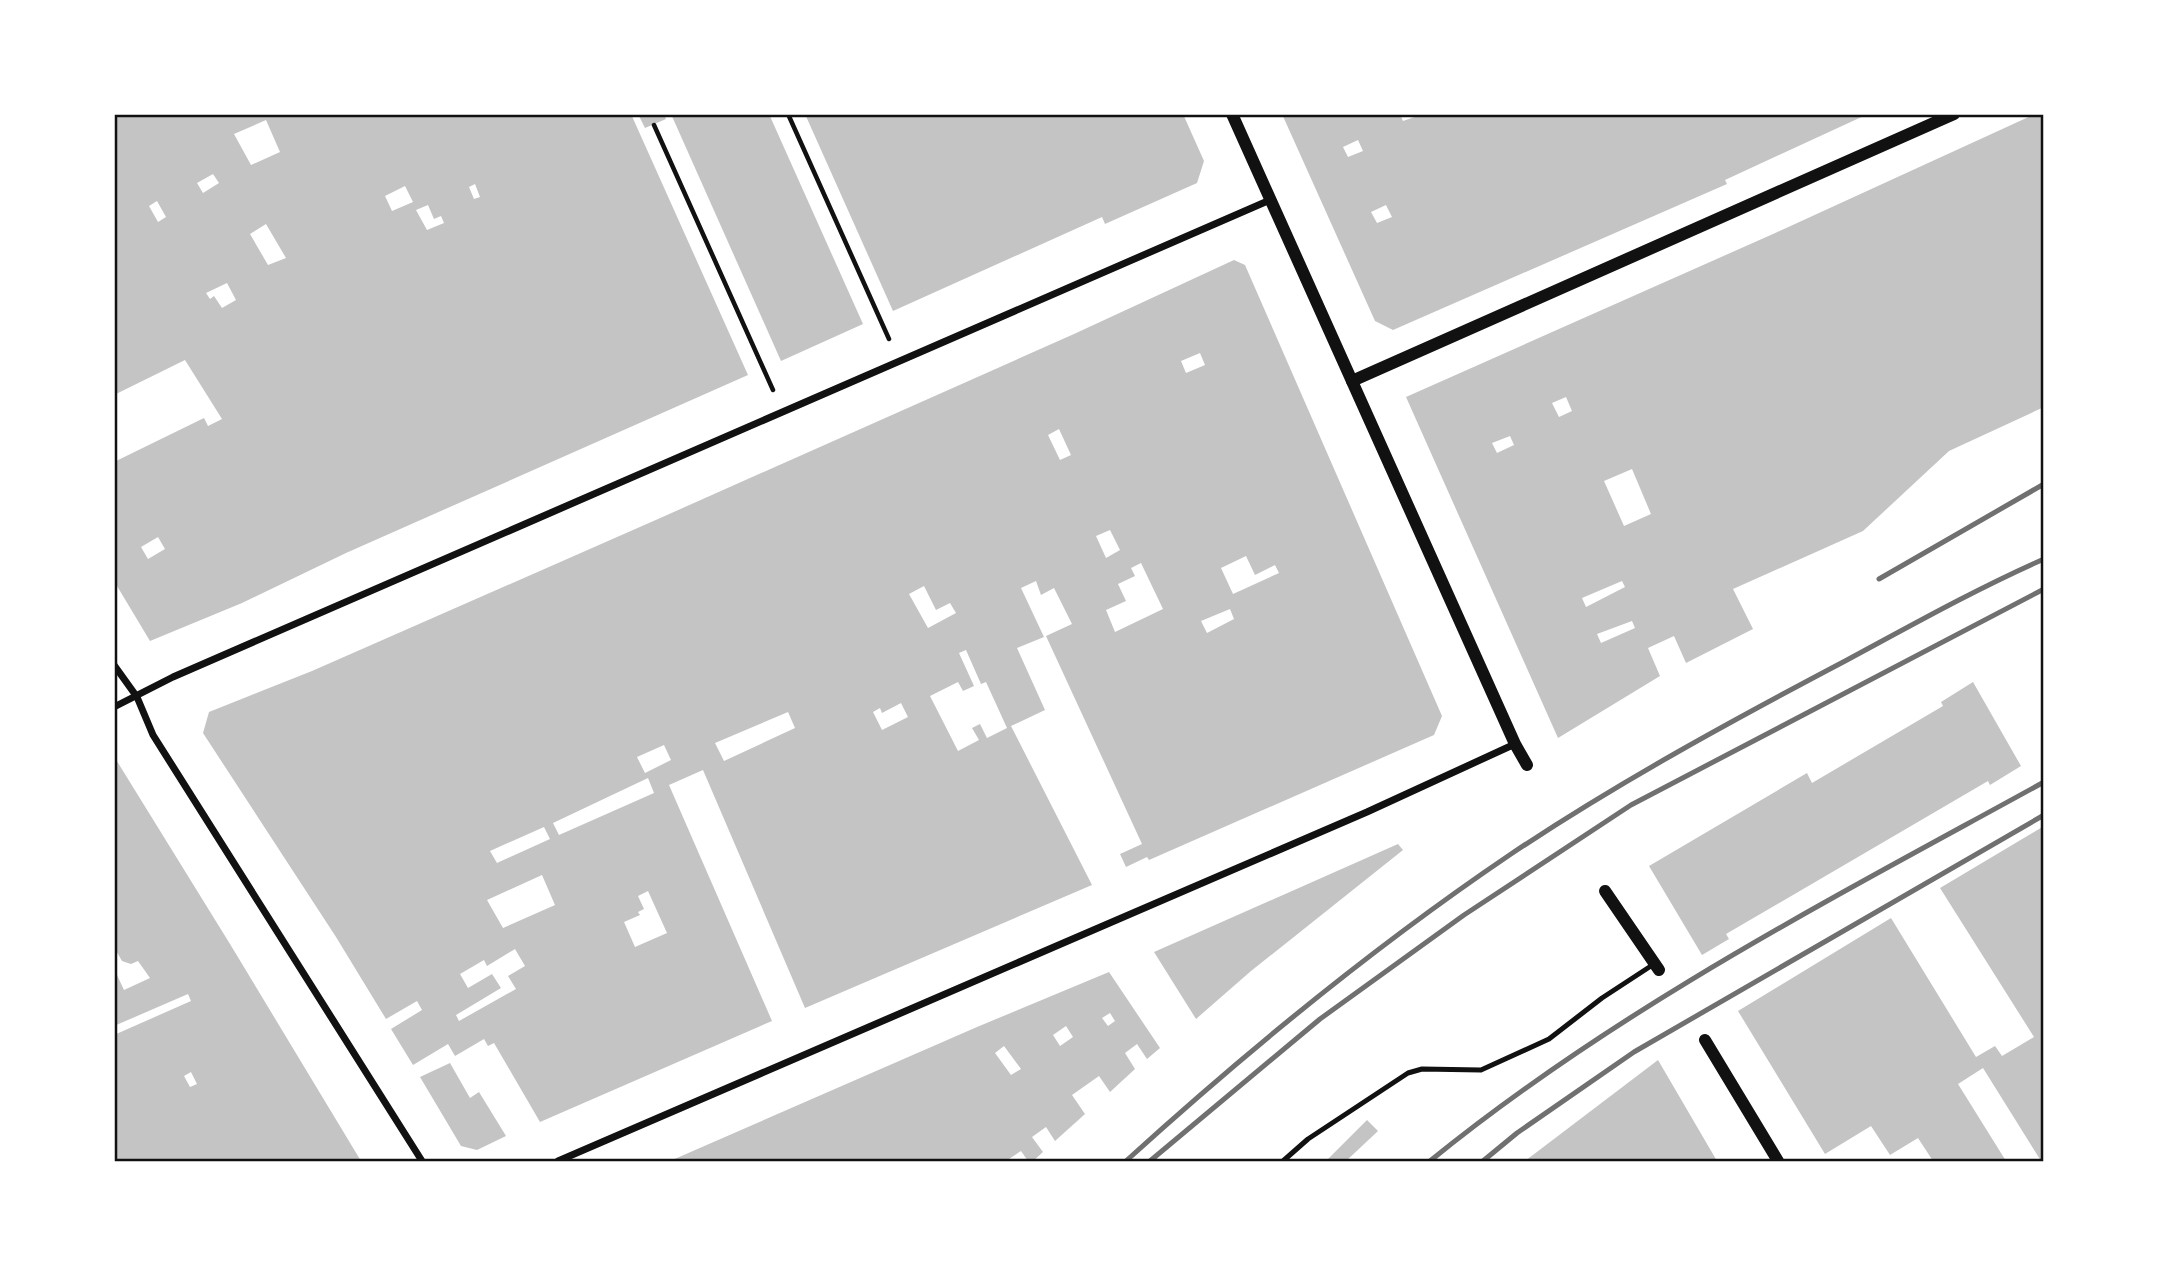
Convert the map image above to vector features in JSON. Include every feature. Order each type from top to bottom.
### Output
[{"type":"street","points":[[1232,114],[1515,744],[1527,765]]},
{"type":"street","points":[[1352,381],[1954,114]]},
{"type":"street","points":[[114,707],[173,677],[1270,200]]},
{"type":"street","points":[[114,665],[137,697],[153,734],[422,1161]]},
{"type":"street","points":[[558,1161],[1367,812],[1515,744]]},
{"type":"street","points":[[1605,891],[1656,967]]},
{"type":"street","points":[[1705,1040],[1778,1161]]},
{"type":"lane","points":[[1283,1161],[1308,1139],[1408,1073],[1422,1069],[1481,1070],[1549,1039],[1602,998],[1656,967]]},
{"type":"path","points":[[788,114],[900,362]]},
{"type":"path","points":[[654,125],[783,413]]},
{"type":"building","points":[[114,114],[631,114],[748,375],[346,553],[242,603],[150,641],[114,581],[114,462],[204,418],[208,426],[222,419],[185,360],[114,395]],"holes":[[[266,120],[280,152],[251,165],[234,134]],[[213,174],[219,183],[203,193],[197,183]],[[475,184],[480,197],[474,199],[469,187]],[[405,186],[413,202],[392,211],[385,196]],[[157,201],[166,217],[158,222],[149,206]],[[428,205],[434,219],[441,216],[444,223],[427,230],[416,210]],[[266,224],[286,258],[268,265],[250,234]],[[227,283],[236,300],[222,308],[214,296],[210,299],[206,293]],[[158,537],[165,549],[148,559],[141,547]]]},
{"type":"building","points":[[638,114],[664,114],[666,119],[645,128]]},
{"type":"building","points":[[671,114],[769,114],[863,324],[781,361]]},
{"type":"building","points":[[805,114],[1183,114],[1204,161],[1197,183],[1105,224],[1102,217],[893,311]]},
{"type":"building","points":[[1282,114],[1400,114],[1403,121],[1423,114],[1868,114],[1725,180],[1727,184],[1393,330],[1375,321]],"holes":[[[1358,140],[1363,151],[1348,157],[1343,147]],[[1386,205],[1392,217],[1377,223],[1371,212]]]},
{"type":"building","points":[[2035,114],[2044,114],[2044,407],[1949,451],[1863,531],[1733,589],[1753,629],[1686,663],[1674,636],[1648,648],[1660,676],[1558,738],[1406,397]],"holes":[[[1566,397],[1572,411],[1559,417],[1552,403]],[[1510,436],[1514,445],[1497,453],[1492,443]],[[1632,469],[1651,514],[1624,526],[1604,481]],[[1622,581],[1625,587],[1586,607],[1582,598]],[[1632,621],[1635,628],[1601,643],[1597,634]]]},
{"type":"building","points":[[1234,260],[1245,265],[1442,716],[1434,735],[1149,860],[1147,857],[1126,867],[1120,854],[1142,844],[1046,636],[1072,624],[1054,588],[1041,595],[1036,581],[1021,588],[1044,637],[1017,648],[1045,710],[1011,726],[1092,885],[805,1008],[703,770],[669,785],[772,1021],[540,1122],[494,1043],[488,1046],[484,1039],[455,1056],[448,1044],[413,1065],[391,1029],[422,1010],[417,1001],[386,1019],[203,733],[209,712],[312,671],[1074,334]],"holes":[[[1200,353],[1205,365],[1186,373],[1181,361]],[[1059,429],[1071,455],[1060,460],[1048,435]],[[1110,530],[1120,550],[1106,558],[1096,536]],[[1246,556],[1255,575],[1275,565],[1279,573],[1233,594],[1221,568]],[[1141,563],[1163,609],[1115,632],[1106,610],[1126,601],[1118,584],[1135,576],[1131,568]],[[924,586],[936,610],[950,603],[956,613],[928,628],[909,594]],[[1230,609],[1234,619],[1207,633],[1201,621]],[[966,650],[981,684],[986,682],[1007,728],[987,738],[980,724],[972,728],[979,740],[958,751],[930,696],[958,682],[963,691],[974,686],[959,653]],[[901,703],[908,717],[882,730],[873,712],[880,708],[882,713]],[[788,712],[795,728],[724,761],[715,743]],[[664,745],[671,760],[645,773],[637,757]],[[648,778],[654,793],[559,835],[553,823]],[[544,827],[550,839],[497,863],[490,851]],[[542,875],[555,905],[503,928],[487,900]],[[648,891],[667,933],[635,947],[624,922],[640,915],[638,912],[644,909],[638,896]],[[515,949],[525,966],[508,976],[516,989],[459,1021],[456,1015],[501,988],[492,974],[468,988],[460,974],[484,960],[487,966]]]},
{"type":"building","points":[[1973,682],[2021,766],[1990,785],[1988,781],[1726,934],[1729,939],[1702,955],[1649,866],[1807,773],[1812,783],[1943,706],[1941,702]]},
{"type":"building","points":[[115,758],[361,1161],[114,1161],[114,1035],[191,1001],[188,994],[114,1026],[114,977],[117,975],[124,990],[150,978],[138,961],[131,964],[122,961],[114,947]],"holes":[[[191,1072],[197,1084],[190,1087],[184,1076]]]},
{"type":"building","points":[[2044,826],[2044,1161],[2041,1161],[1983,1068],[1958,1084],[2006,1161],[1933,1161],[1918,1138],[1890,1155],[1871,1126],[1825,1154],[1738,1011],[1891,918],[1976,1057],[1995,1046],[2002,1056],[2034,1037],[1940,888]]},
{"type":"building","points":[[1398,844],[1403,850],[1251,971],[1196,1019],[1154,952]]},
{"type":"building","points":[[1109,972],[1160,1048],[1147,1059],[1137,1044],[1125,1053],[1135,1069],[1110,1092],[1099,1076],[1072,1095],[1085,1114],[1055,1141],[1046,1127],[1032,1137],[1043,1152],[1033,1161],[1028,1161],[1021,1151],[1006,1161],[670,1161]],"holes":[[[1110,1013],[1115,1021],[1108,1026],[1102,1018]],[[1066,1026],[1073,1037],[1060,1046],[1053,1035]],[[1004,1046],[1021,1069],[1011,1075],[995,1053]]]},
{"type":"building","points":[[1658,1060],[1717,1161],[1525,1161]]},
{"type":"building","points":[[450,1063],[470,1098],[479,1092],[506,1136],[477,1150],[461,1146],[420,1077]]},
{"type":"building","points":[[1367,1120],[1378,1131],[1346,1161],[1326,1161]]},
{"type":"railway","points":[[1879,579],[2044,484]]},
{"type":"railway","points":[[1126,1161],[1313,1001],[1410,925],[1511,854],[1593,802],[1719,729],[1944,608],[2044,559]]},
{"type":"railway","points":[[1150,1161],[1320,1019],[1464,915],[1631,805],[2044,589]]},
{"type":"railway","points":[[1430,1161],[1502,1106],[1651,1004],[1807,913],[2044,782]]},
{"type":"railway","points":[[1483,1161],[1517,1133],[1634,1052],[2044,815]]}]
